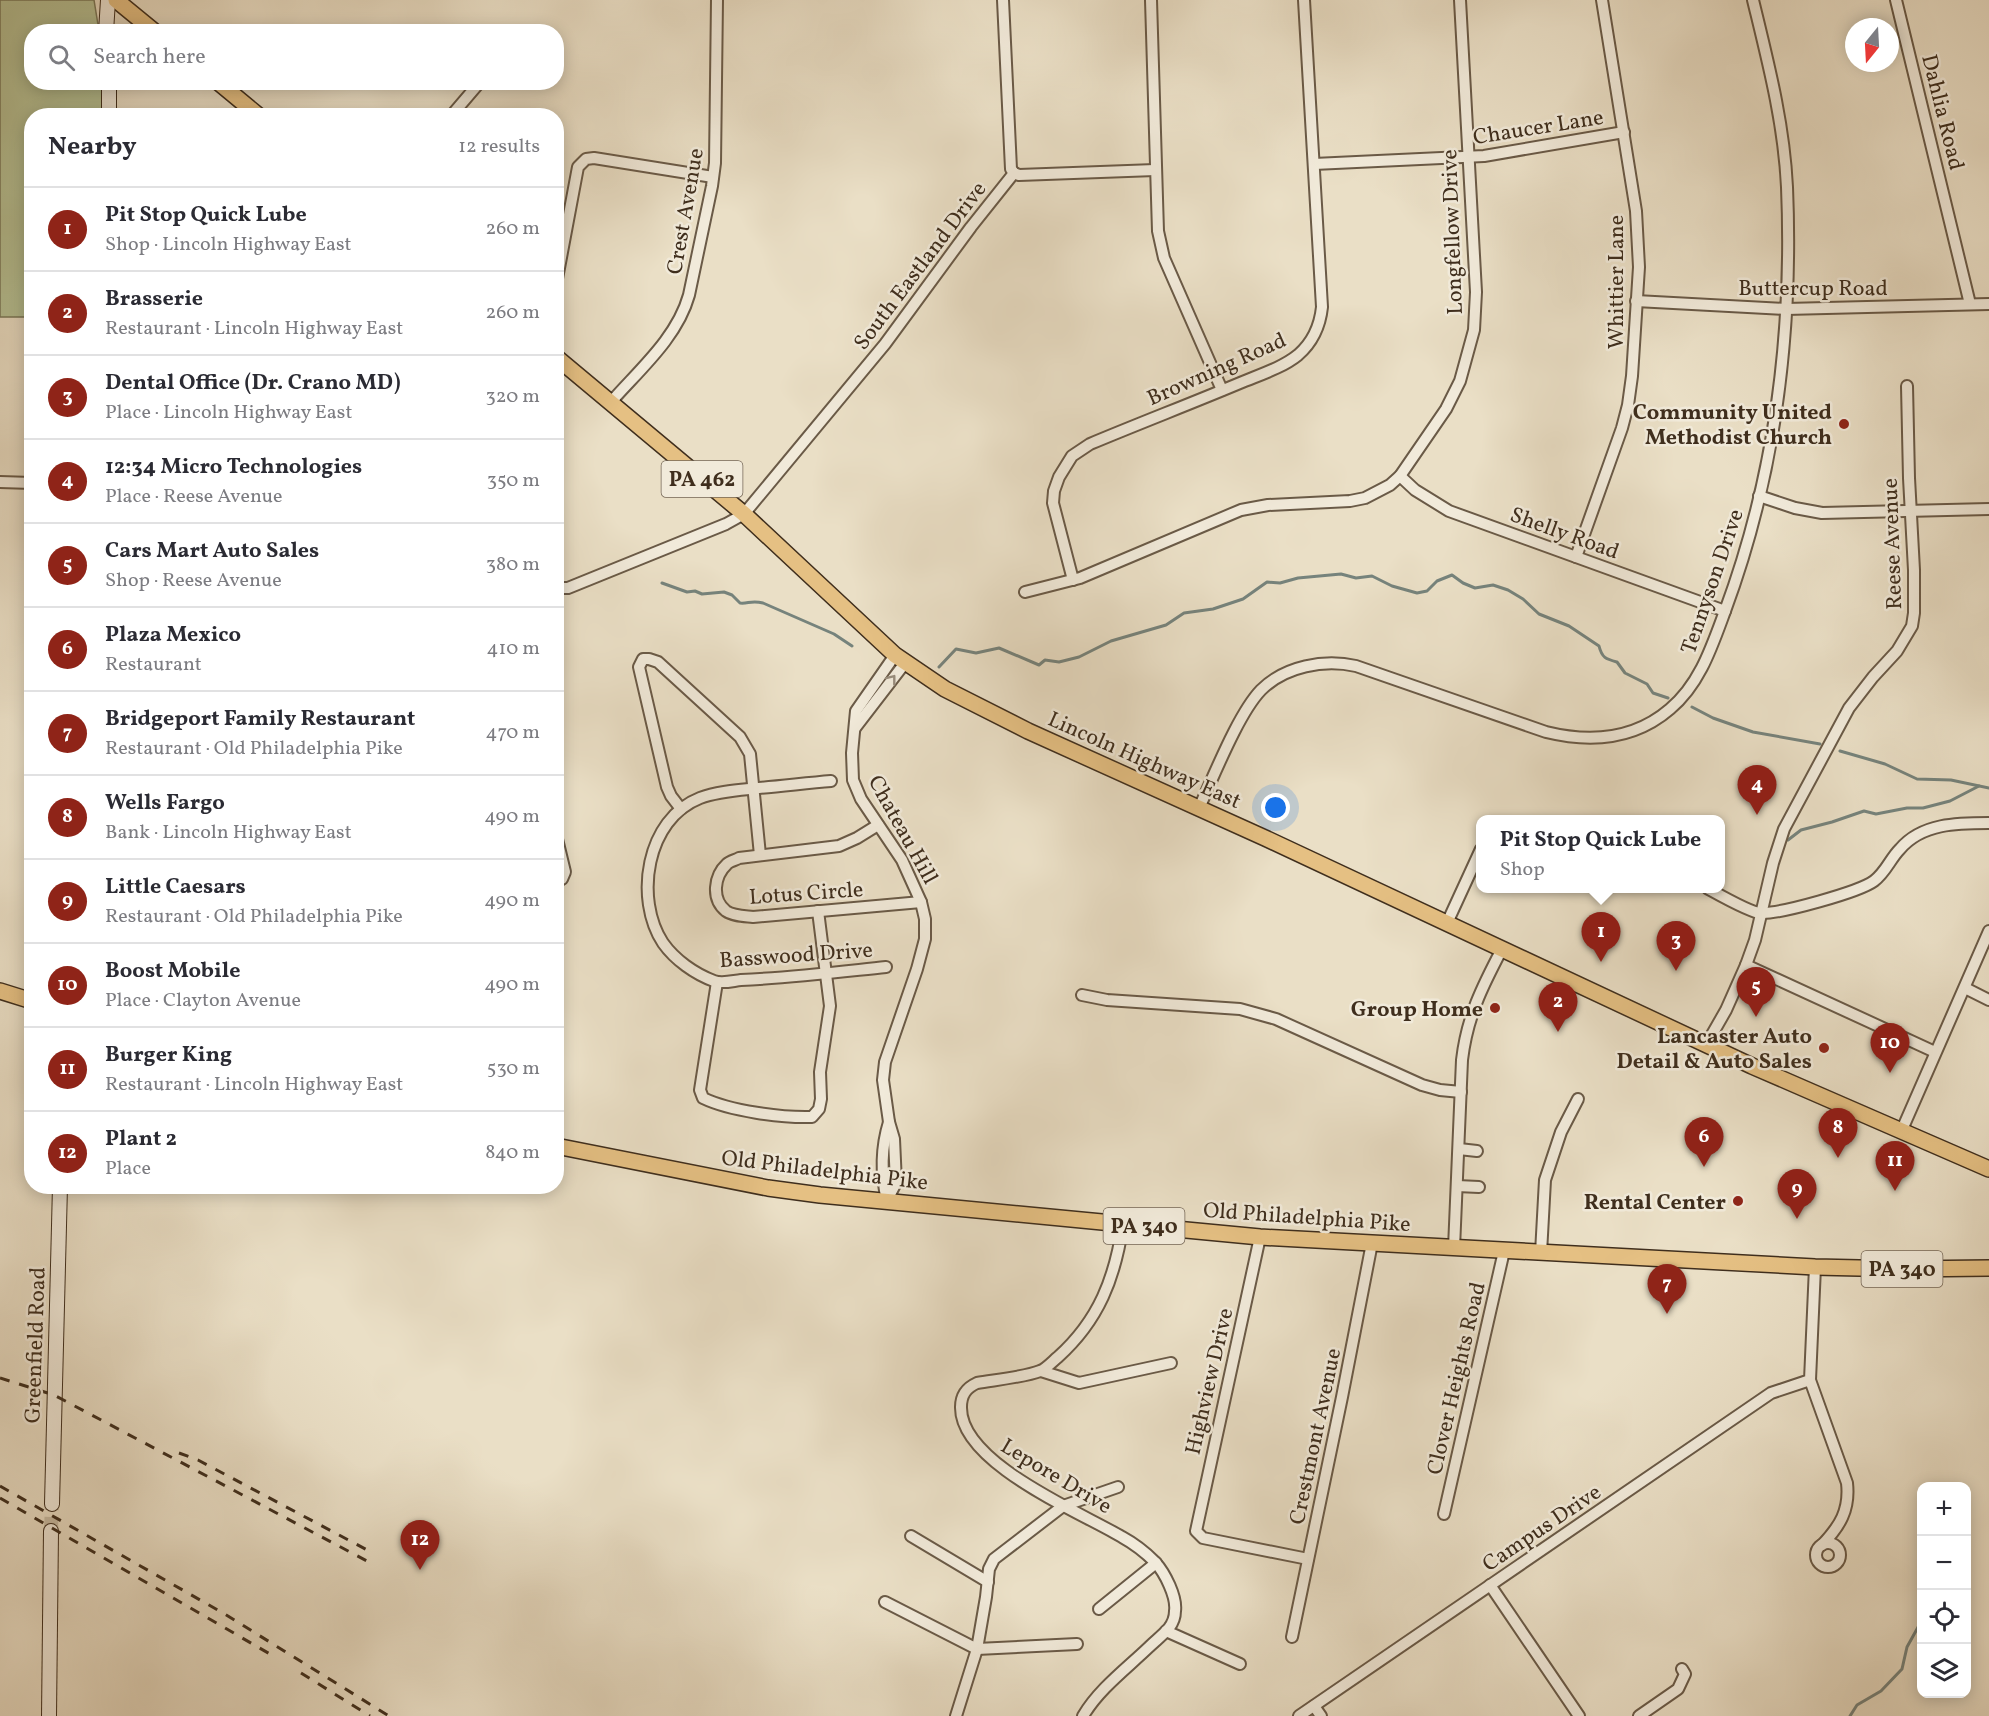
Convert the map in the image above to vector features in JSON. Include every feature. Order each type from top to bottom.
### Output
[{"type":"main road","points":[[106,24],[108,0]]},
{"type":"main road","points":[[116,0],[145,24]]},
{"type":"main road","points":[[109,108],[110,90]]},
{"type":"main road","points":[[228,90],[249,108]]},
{"type":"main road","name":"Lincoln Highway East","points":[[564,364],[744,514],[900,659],[945,689],[980,708],[1706,1045],[1989,1169]]},
{"type":"main road","points":[[0,991],[24,998]]},
{"type":"main road","name":"Old Philadelphia Pike","points":[[564,1148],[761,1187],[820,1195],[1260,1237],[1815,1267],[1989,1268]]},
{"type":"main road","name":"Greenfield Road","points":[[52,1504],[60,1194]]},
{"type":"main road","points":[[49,1716],[51,1531]]},
{"type":"street","name":"Crest Avenue","points":[[611,402],[673,331],[688,295],[713,177],[716,143],[717,0]]},
{"type":"street","name":"South Eastland Drive","points":[[744,514],[885,344],[971,227],[1014,173],[1011,169],[1003,0]]},
{"type":"street","points":[[1151,0],[1158,231],[1164,258],[1222,390]]},
{"type":"street","name":"Browning Road","points":[[1073,580],[1053,503],[1056,483],[1072,456],[1090,444],[1294,358],[1309,344],[1315,334],[1322,307],[1304,0]]},
{"type":"street","name":"Longfellow Drive","points":[[1025,592],[1073,580],[1114,566],[1241,510],[1365,498],[1384,489],[1400,476],[1446,409],[1460,381],[1474,330],[1476,292],[1460,0]]},
{"type":"street","name":"Whittier Lane","points":[[1576,557],[1628,405],[1639,267],[1638,230],[1602,0]]},
{"type":"street","name":"Tennyson Drive","points":[[1199,808],[1245,713],[1260,691],[1274,680],[1298,669],[1326,663],[1356,666],[1546,732],[1577,738],[1604,738],[1624,734],[1647,725],[1678,702],[1701,669],[1725,610],[1759,495],[1780,382],[1786,309],[1789,253],[1785,164],[1773,81],[1753,0]]},
{"type":"street","name":"Dahlia Road","points":[[1896,0],[1970,304]]},
{"type":"street","points":[[458,108],[473,90]]},
{"type":"street","name":"Chaucer Lane","points":[[1314,164],[1469,157],[1623,132]]},
{"type":"street","points":[[564,241],[578,167],[585,159],[594,158],[713,177]]},
{"type":"street","points":[[1014,173],[1019,175],[1155,170]]},
{"type":"street","name":"Buttercup Road","points":[[1636,300],[1786,309],[1989,304]]},
{"type":"street","name":"Reese Avenue","points":[[1706,1045],[1726,1010],[1746,965],[1779,844],[1797,804],[1849,708],[1897,651],[1911,630],[1914,606],[1907,386]]},
{"type":"street","name":"Shelly Road","points":[[1400,476],[1422,495],[1449,511],[1725,610]]},
{"type":"street","points":[[0,482],[24,483]]},
{"type":"street","points":[[1759,495],[1795,508],[1822,513],[1989,509]]},
{"type":"street","points":[[564,588],[665,550],[744,514]]},
{"type":"street","points":[[681,809],[667,787],[639,667],[643,659],[658,662],[740,737],[750,754],[760,855]]},
{"type":"street","name":"Chateau Hill","points":[[887,1200],[896,1183],[894,1139],[883,1080],[885,1062],[917,969],[925,939],[925,919],[921,902],[902,860],[861,799],[853,780],[852,753],[855,728],[900,659]]},
{"type":"street","name":"Basswood Drive","points":[[831,781],[732,791],[700,798],[681,809],[672,818],[651,858],[648,878],[652,920],[663,942],[674,956],[688,968],[717,982],[886,968]]},
{"type":"street","points":[[1718,893],[1761,913],[1805,905],[1865,887],[1882,874],[1908,839],[1934,828],[1989,823]]},
{"type":"street","name":"Lotus Circle","points":[[878,825],[839,846],[740,858],[727,864],[718,878],[716,889],[718,902],[726,912],[753,917],[921,902]]},
{"type":"street","points":[[1447,923],[1476,860]]},
{"type":"street","points":[[717,982],[701,1079],[700,1090],[703,1098],[751,1111],[795,1118],[812,1117],[819,1109],[821,1099],[820,1072],[830,1006],[818,911]]},
{"type":"street","points":[[1901,1131],[1989,931]]},
{"type":"street","points":[[1454,1248],[1462,1060],[1469,1022],[1482,986],[1502,950]]},
{"type":"street","points":[[1746,965],[1935,1052]]},
{"type":"street","points":[[1965,988],[1989,1000]]},
{"type":"street","points":[[1082,995],[1107,1000],[1240,1009],[1258,1013],[1422,1085],[1461,1092]]},
{"type":"street","points":[[1541,1253],[1545,1180],[1561,1132],[1578,1100]]},
{"type":"street","points":[[1459,1149],[1477,1151]]},
{"type":"street","points":[[1457,1186],[1479,1187]]},
{"type":"street","points":[[1041,1371],[1080,1336],[1106,1293],[1118,1256],[1123,1224]]},
{"type":"street","name":"Highview Drive","points":[[1260,1237],[1195,1526],[1197,1534],[1203,1538],[1308,1560]]},
{"type":"street","name":"Crestmont Avenue","points":[[1292,1637],[1372,1243]]},
{"type":"street","name":"Clover Heights Road","points":[[1444,1514],[1504,1251]]},
{"type":"street","points":[[1815,1267],[1810,1380],[1847,1483],[1849,1497],[1843,1516],[1822,1545]]},
{"type":"street","points":[[1041,1371],[1079,1383],[1171,1363]]},
{"type":"street","name":"Lepore Drive","points":[[1041,1371],[977,1383],[968,1387],[962,1398],[961,1413],[970,1438],[1001,1467],[1063,1506],[1125,1538],[1156,1563],[1174,1595],[1176,1610],[1170,1627],[1099,1694],[1083,1716]]},
{"type":"street","name":"Campus Drive","points":[[1299,1716],[1771,1393],[1810,1380]]},
{"type":"street","points":[[956,1716],[977,1649],[989,1569],[994,1559],[1063,1506],[1118,1488]]},
{"type":"street","points":[[911,1536],[988,1582]]},
{"type":"street","points":[[1099,1609],[1156,1563]]},
{"type":"street","points":[[1490,1584],[1579,1716]]},
{"type":"street","points":[[885,1602],[977,1649],[1077,1644]]},
{"type":"street","points":[[1166,1631],[1240,1664]]},
{"type":"street","points":[[1639,1716],[1678,1689],[1685,1674],[1682,1669]]},
{"type":"street","points":[[1314,1706],[1321,1716]]},
{"type":"green space","points":[[0,0],[94,0],[98,24],[24,24],[24,90],[104,90],[105,108],[24,108],[24,317],[0,317]]},
{"type":"waterway","points":[[939,667],[956,649],[976,653],[999,648],[1039,665],[1045,660],[1059,662],[1079,657],[1111,641],[1166,625],[1184,613],[1213,609],[1243,599],[1267,582],[1280,583],[1298,578],[1341,574],[1356,578],[1372,576],[1392,586],[1417,593],[1427,591],[1437,581],[1452,575],[1475,588],[1493,585],[1508,590],[1523,599],[1539,614],[1569,626],[1599,646],[1603,656],[1617,662],[1625,673],[1647,684],[1653,693],[1668,698]]},
{"type":"waterway","points":[[662,583],[687,592],[695,591],[702,594],[724,592],[732,595],[740,603],[763,603],[834,634],[852,646]]},
{"type":"waterway","points":[[1692,707],[1713,718],[1753,732],[1820,744]]},
{"type":"waterway","points":[[1840,751],[1885,764],[1917,779],[1951,780],[1989,788]]},
{"type":"waterway","points":[[1788,840],[1801,830],[1864,811],[1876,814],[1907,808],[1923,808],[1950,801],[1979,786]]},
{"type":"waterway","points":[[1850,1716],[1857,1705],[1881,1691],[1902,1669],[1907,1647],[1917,1629]]},
{"type":"tunnel","points":[[51,1531],[52,1504]]},
{"type":"railway","points":[[0,1378],[54,1395],[367,1561]]},
{"type":"railway","points":[[179,1453],[198,1460],[371,1552]]},
{"type":"railway","points":[[0,1486],[223,1613],[389,1716]]},
{"type":"railway","points":[[0,1498],[270,1654]]},
{"type":"railway","points":[[301,1673],[370,1716]]},
{"type":"place","name":"Community United Methodist Church","points":[[1844,424]]},
{"type":"place","name":"12:34 Micro Technologies","points":[[1757,815]]},
{"type":"place","name":"Pit Stop Quick Lube","points":[[1601,962]]},
{"type":"place","name":"Dental Office (Dr. Crano MD)","points":[[1676,971]]},
{"type":"place","name":"Group Home","points":[[1495,1008]]},
{"type":"place","name":"Cars Mart Auto Sales","points":[[1756,1017]]},
{"type":"place","name":"Brasserie","points":[[1558,1032]]},
{"type":"place","name":"Lancaster Auto Detail & Auto Sales","points":[[1824,1048]]},
{"type":"place","name":"Boost Mobile","points":[[1890,1073]]},
{"type":"place","name":"Wells Fargo","points":[[1838,1158]]},
{"type":"place","name":"Plaza Mexico","points":[[1704,1167]]},
{"type":"place","name":"Burger King","points":[[1895,1191]]},
{"type":"place","name":"Rental Center","points":[[1738,1201]]},
{"type":"place","name":"Little Caesars","points":[[1797,1219]]},
{"type":"place","name":"Bridgeport Family Restaurant","points":[[1667,1314]]},
{"type":"place","name":"Plant 2","points":[[420,1570]]}]
